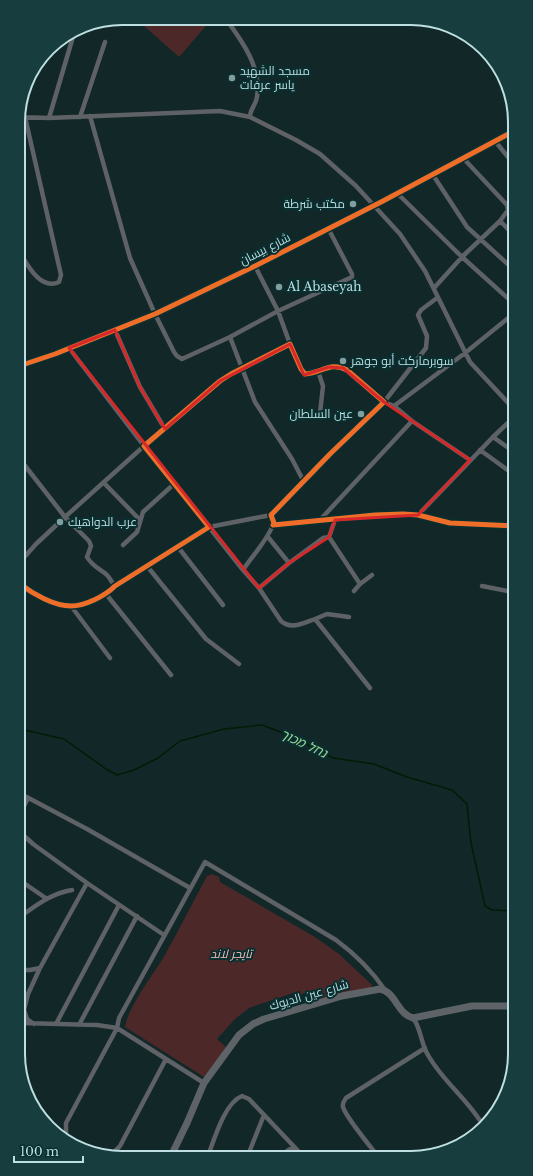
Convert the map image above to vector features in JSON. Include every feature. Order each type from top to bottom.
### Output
[{"type":"street","points":[[230,25],[256,70],[257,96],[250,112],[250,117]]},
{"type":"street","points":[[49,118],[73,38]]},
{"type":"street","points":[[80,117],[105,42]]},
{"type":"street","points":[[25,260],[41,281],[50,285],[59,282],[61,275],[25,117],[49,118],[220,111],[250,117],[314,150],[356,186],[400,234],[425,271],[465,353],[476,370],[508,403]]},
{"type":"street","points":[[90,116],[130,258],[174,352],[182,359],[230,337],[278,311],[352,276],[328,228]]},
{"type":"street","name":"شارع بيسان","points":[[25,364],[155,314],[373,206],[464,159],[508,134]]},
{"type":"street","points":[[495,141],[508,157]]},
{"type":"street","points":[[434,288],[462,257],[500,221],[507,212],[508,205],[464,159]]},
{"type":"street","points":[[433,175],[467,227],[508,264]]},
{"type":"street","points":[[397,193],[462,257],[508,298]]},
{"type":"street","points":[[500,221],[508,229]]},
{"type":"street","points":[[254,266],[278,311],[290,344],[301,369],[305,374],[336,366],[347,370],[384,402],[394,406],[412,421],[470,460]]},
{"type":"street","points":[[25,587],[40,597],[71,606],[87,603],[106,594],[115,586],[208,528],[271,515],[330,454],[384,402],[426,348],[426,336],[418,315],[421,310],[437,298]]},
{"type":"street","points":[[394,406],[465,353],[508,318]]},
{"type":"street","points":[[115,330],[140,387],[165,429]]},
{"type":"street","points":[[230,337],[256,402],[292,458],[304,482]]},
{"type":"street","points":[[25,556],[36,544],[144,446],[212,387],[231,374],[290,344]]},
{"type":"street","points":[[69,348],[208,528],[259,588],[284,624],[289,626],[294,625],[327,614],[349,617]]},
{"type":"street","points":[[318,371],[323,386],[320,413]]},
{"type":"street","points":[[319,521],[412,421]]},
{"type":"street","points":[[418,514],[506,424]]},
{"type":"street","points":[[494,437],[508,447]]},
{"type":"street","points":[[480,450],[508,470]]},
{"type":"street","points":[[25,466],[66,517],[89,541],[91,546],[87,557],[100,571],[108,576],[115,586]]},
{"type":"street","points":[[104,483],[140,520]]},
{"type":"street","points":[[123,545],[137,532],[143,512],[174,484]]},
{"type":"street","points":[[273,526],[393,514],[418,514],[450,523],[508,526]]},
{"type":"street","points":[[244,570],[262,543],[268,537],[274,523],[271,515]]},
{"type":"street","points":[[329,537],[335,520]]},
{"type":"street","points":[[268,537],[289,563]]},
{"type":"street","points":[[259,588],[289,563],[323,538],[329,537]]},
{"type":"street","points":[[329,537],[360,584]]},
{"type":"street","points":[[178,547],[222,605]]},
{"type":"street","points":[[147,566],[206,639],[239,664]]},
{"type":"street","points":[[354,591],[360,584],[372,575]]},
{"type":"street","points":[[482,586],[508,591]]},
{"type":"street","points":[[106,594],[171,675]]},
{"type":"street","points":[[71,606],[110,658]]},
{"type":"street","points":[[315,619],[370,688]]},
{"type":"street","points":[[25,796],[87,829],[190,888]]},
{"type":"street","points":[[25,804],[28,798]]},
{"type":"street","points":[[25,837],[87,883],[164,935]]},
{"type":"street","points":[[66,1133],[66,1123],[117,1028],[119,1018],[205,862],[336,940],[352,952],[377,978],[385,990],[407,1015],[413,1018],[418,1026],[425,1048],[432,1061],[448,1083],[471,1108],[481,1122]]},
{"type":"street","points":[[25,1006],[28,994],[40,968],[87,883]]},
{"type":"street","points":[[25,884],[47,899]]},
{"type":"street","points":[[25,913],[47,899],[65,891],[72,890]]},
{"type":"street","points":[[56,1024],[119,905]]},
{"type":"street","points":[[79,1025],[136,916]]},
{"type":"street","points":[[25,970],[40,968]]},
{"type":"street","name":"شارع عين الديوك","points":[[173,1151],[204,1083],[239,1035],[264,1019],[342,996],[375,989],[385,990]]},
{"type":"street","points":[[413,1018],[472,1006],[508,1006]]},
{"type":"street","points":[[25,1013],[27,1019],[34,1024]]},
{"type":"street","points":[[25,1023],[97,1025],[117,1028],[204,1083]]},
{"type":"street","points":[[374,1151],[343,1106],[344,1100],[425,1048]]},
{"type":"street","points":[[116,1150],[120,1146],[166,1059]]},
{"type":"street","points":[[210,1151],[230,1105],[242,1096],[249,1099],[298,1151]]},
{"type":"street","points":[[250,1151],[264,1115]]},
{"type":"street","points":[[288,1151],[294,1147]]},
{"type":"highlighted area","points":[[115,330],[140,387],[165,429],[220,381],[290,344],[304,375],[329,367],[343,368],[384,402],[470,460],[418,515],[335,520],[329,537],[289,563],[259,588],[69,348]]},
{"type":"green space","points":[[143,25],[207,25],[179,57]]},
{"type":"green space","name":"تايجر لاند","points":[[212,874],[219,877],[220,882],[315,937],[339,954],[372,985],[370,988],[321,1000],[313,990],[298,996],[296,992],[249,1008],[235,1019],[217,1039],[227,1048],[204,1077],[125,1027],[130,1011],[135,1002],[162,960],[207,876]]},
{"type":"waterway","name":"נחל מכוך","points":[[25,730],[64,739],[106,769],[117,775],[134,770],[158,758],[180,741],[224,729],[262,725],[289,735],[333,758],[374,764],[407,777],[452,790],[467,804],[471,843],[485,906],[492,910],[508,911]]},
{"type":"cycle path","points":[[25,364],[55,354],[155,314],[255,266],[383,201],[508,134]]},
{"type":"cycle path","points":[[25,588],[51,602],[76,606],[100,597],[209,527],[144,446],[220,381],[290,344],[301,369],[305,374],[331,367],[347,370],[384,402],[330,454],[271,515],[274,523],[273,525],[375,515],[403,514],[418,515],[450,523],[508,526]]},
{"type":"place","name":"مسجد الشهيد ياسر عرفات","points":[[232,78]]},
{"type":"place","name":"مكتب شرطة","points":[[353,204]]},
{"type":"place","name":"Al Abaseyah","points":[[279,287]]},
{"type":"place","name":"سوبرماركت أبو جوهر","points":[[343,361]]},
{"type":"place","name":"عين السلطان","points":[[361,414]]},
{"type":"place","name":"عرب الدواهيك","points":[[60,522]]}]
